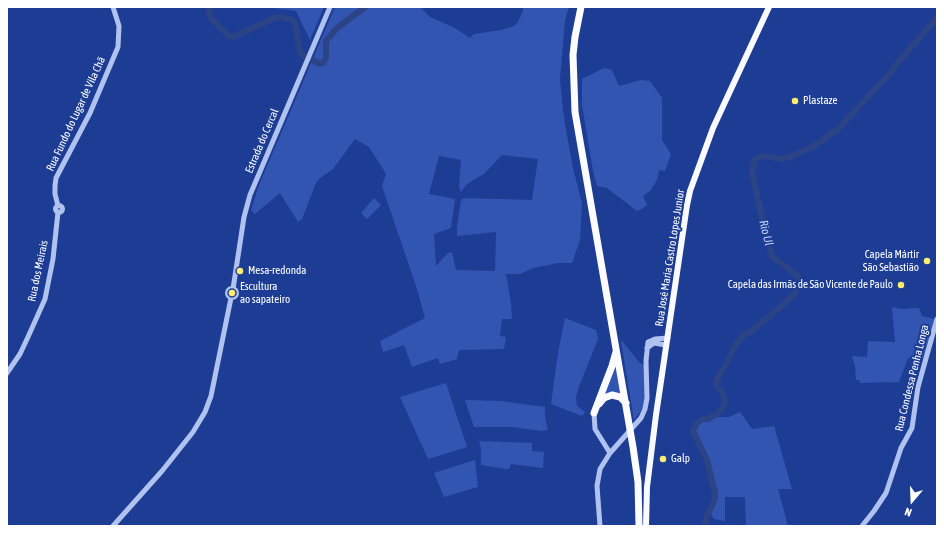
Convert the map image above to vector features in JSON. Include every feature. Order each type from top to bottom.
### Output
[{"type":"highway","points":[[581,7],[574,37],[573,55],[575,112],[626,404],[638,482],[640,526]]},
{"type":"highway","points":[[584,7],[577,38],[576,55],[578,111],[635,441],[641,491],[640,526]]},
{"type":"highway","points":[[594,413],[612,366],[616,348]]},
{"type":"highway","points":[[594,413],[600,403],[608,396],[615,395],[620,397],[626,404]]},
{"type":"main road","name":"Rua José Maria Castro Lopes Junior","points":[[646,526],[647,487],[656,415],[690,191],[713,128],[769,7]]},
{"type":"street","name":"Rua Fundo do Lugar de Vila Chã","points":[[58,212],[56,208],[58,206],[55,190],[56,178],[90,113],[118,47],[119,26],[113,7]]},
{"type":"street","name":"Estrada do Cercal","points":[[113,526],[162,471],[194,432],[205,412],[211,396],[231,298],[228,295],[228,292],[230,289],[233,289],[244,217],[250,195],[330,7]]},
{"type":"street","name":"Rua dos Meirais","points":[[7,373],[20,354],[45,299],[53,259],[58,212]]},
{"type":"street","name":"Rua Condessa Penha Longa","points":[[862,526],[886,493],[901,448],[912,428],[918,387],[937,319]]},
{"type":"street","points":[[600,526],[597,503],[598,479],[603,464],[610,453],[646,409],[648,342],[651,339],[668,338]]},
{"type":"street","points":[[647,348],[654,343],[666,345]]},
{"type":"street","points":[[594,413],[595,429],[610,453]]},
{"type":"street","points":[[603,442],[615,447]]},
{"type":"shaded area","points":[[267,7],[324,7],[310,40],[296,11]]},
{"type":"shaded area","points":[[335,7],[420,7],[430,17],[455,28],[470,38],[474,34],[501,30],[514,26],[518,22],[523,11],[523,7],[569,7],[565,20],[560,79],[566,130],[582,204],[580,240],[572,263],[558,263],[533,268],[520,274],[506,274],[512,319],[502,319],[500,336],[506,337],[504,349],[459,350],[457,359],[440,364],[438,358],[412,367],[404,345],[383,352],[380,341],[425,318],[417,289],[382,186],[386,174],[369,147],[355,139],[333,169],[320,178],[316,183],[302,219],[298,222],[280,193],[255,214],[251,210],[259,185]],"holes":[[[502,155],[538,159],[532,200],[464,198],[461,200],[457,236],[496,232],[495,271],[456,270],[452,252],[448,253],[436,266],[434,234],[451,228],[455,199],[429,194],[439,156],[461,160],[459,186],[461,192],[466,185],[484,174]]]},
{"type":"shaded area","points":[[604,68],[612,70],[619,86],[641,80],[650,81],[662,98],[662,140],[671,154],[665,171],[659,170],[657,180],[651,190],[643,196],[647,205],[637,211],[607,188],[597,186],[593,171],[582,105],[582,79]]},
{"type":"shaded area","points":[[374,198],[381,205],[367,219],[361,213]]},
{"type":"shaded area","points":[[892,307],[901,309],[919,308],[922,316],[935,319],[924,359],[908,358],[899,382],[860,383],[859,380],[856,380],[855,366],[852,356],[867,357],[868,341],[895,342]]},
{"type":"shaded area","points":[[565,318],[596,330],[598,339],[578,389],[576,398],[577,406],[585,412],[582,416],[551,404],[558,353]]},
{"type":"shaded area","points":[[621,341],[639,362],[644,365],[645,398],[643,408],[634,420]]},
{"type":"shaded area","points":[[616,360],[622,396],[602,397]]},
{"type":"shaded area","points":[[446,383],[467,447],[428,459],[400,397]]},
{"type":"shaded area","points":[[465,400],[500,401],[545,407],[545,417],[548,430],[542,431],[512,427],[474,427]]},
{"type":"shaded area","points":[[740,412],[752,429],[774,426],[792,489],[778,489],[788,526],[746,526],[745,498],[743,497],[725,497],[725,521],[714,519],[710,513],[716,499],[715,487],[707,457],[694,431],[703,420],[717,417],[729,417]]},
{"type":"shaded area","points":[[479,441],[532,443],[532,451],[544,452],[543,468],[511,464],[509,469],[506,469],[481,465],[481,448]]},
{"type":"shaded area","points":[[475,460],[478,487],[444,497],[434,473]]},
{"type":"waterway","points":[[210,7],[209,14],[211,18],[229,36],[233,37],[277,17],[291,19],[295,23],[300,52],[305,57]]},
{"type":"waterway","points":[[314,61],[320,64],[323,63],[326,58],[326,41],[337,28],[365,7]]},
{"type":"waterway","name":"Rio Ul","points":[[705,526],[706,518],[715,499],[715,493],[707,460],[693,431],[696,424],[702,419],[708,419],[715,415],[721,410],[725,403],[723,394],[716,385],[717,379],[742,336],[753,330],[794,295],[798,286],[799,277],[772,256],[752,172],[755,159],[765,156],[782,159],[790,157],[816,145],[839,128],[891,72],[937,18]]},
{"type":"place","name":"Plastaze","points":[[795,101]]},
{"type":"place","name":"Capela Mártir São Sebastião","points":[[927,261]]},
{"type":"place","name":"Mesa-redonda","points":[[240,271]]},
{"type":"place","name":"Capela das Irmãs de São Vicente de Paulo","points":[[901,285]]},
{"type":"place","name":"Escultura ao sapateiro","points":[[232,293]]},
{"type":"place","name":"Galp","points":[[663,459]]}]
